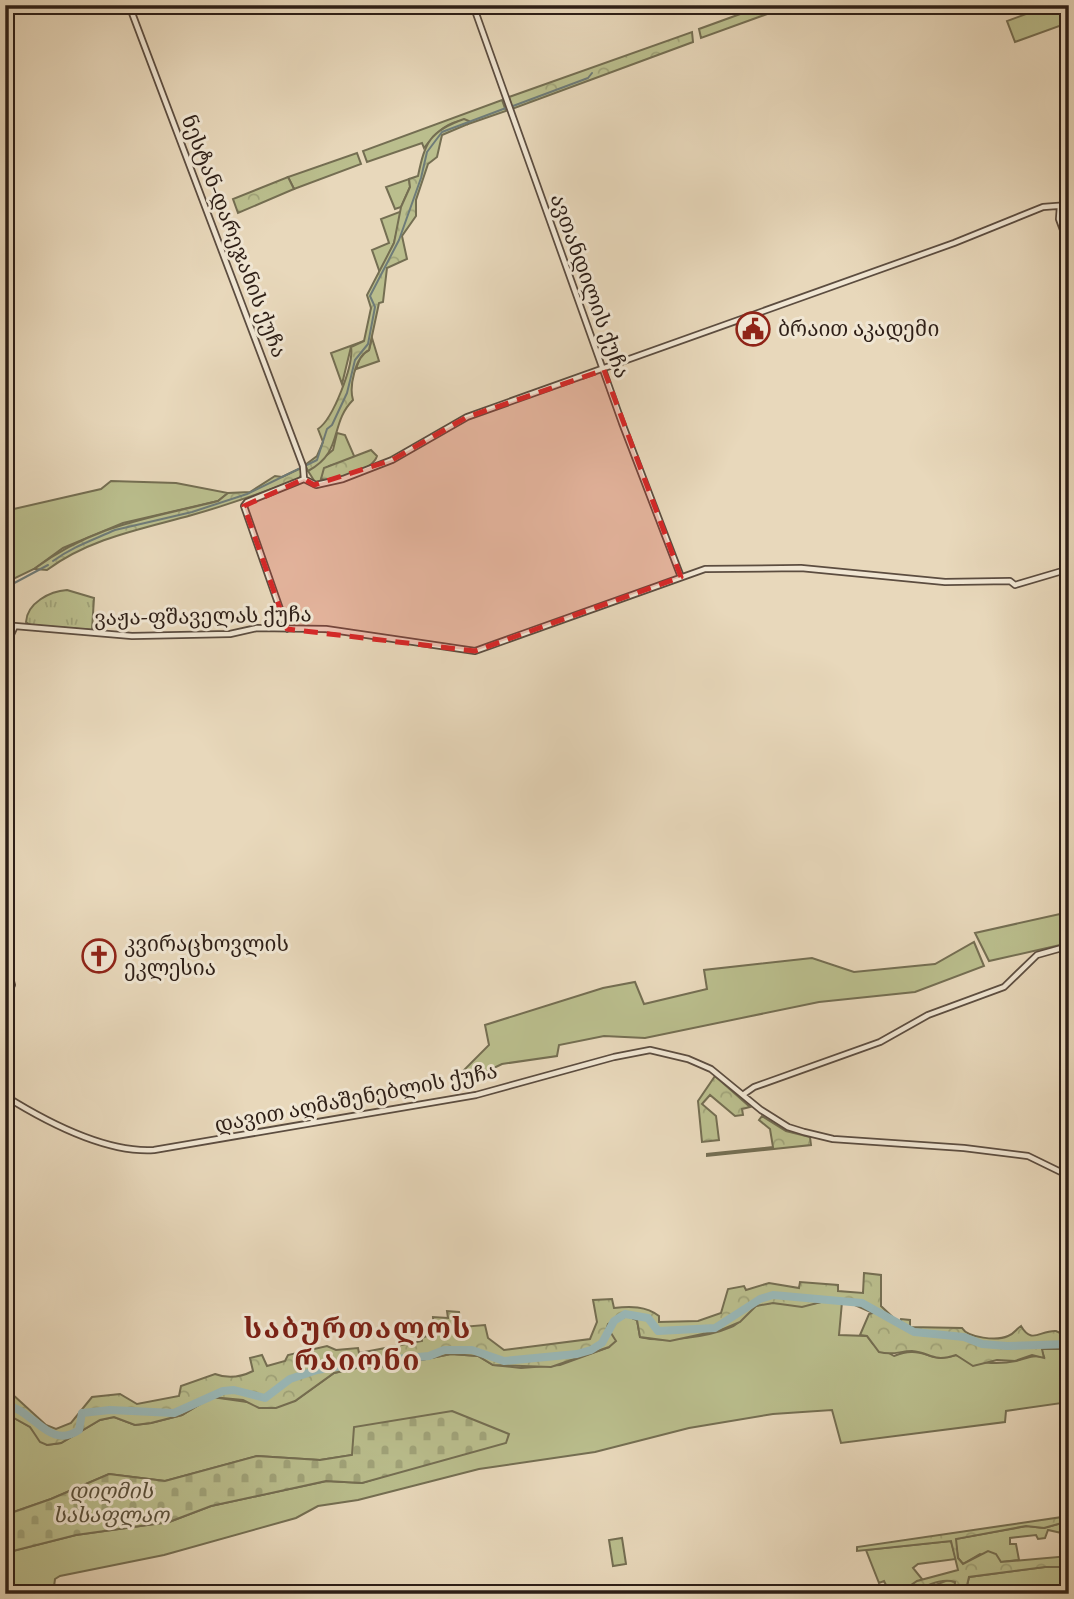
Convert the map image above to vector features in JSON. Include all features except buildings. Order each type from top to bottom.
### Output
[{"type":"street","name":"ნესტან-დარეჯანის ქუჩა","points":[[129,5],[304,469],[304,479]]},
{"type":"street","name":"ავთანდილის ქუჩა","points":[[473,5],[681,577]]},
{"type":"street","points":[[286,629],[245,503],[304,479],[316,485],[343,480],[392,460],[467,417],[954,243],[1044,207],[1069,205]]},
{"type":"street","points":[[1059,206],[1059,219],[1069,246]]},
{"type":"street","points":[[681,577],[705,569],[774,567],[945,582],[1010,581],[1015,585],[1069,569]]},
{"type":"street","name":"ვაჟა-ფშაველას ქუჩა","points":[[5,647],[15,625],[132,636],[326,629],[475,651],[681,577]]},
{"type":"street","points":[[744,1094],[754,1087],[880,1042],[936,1011],[1004,988],[1037,955],[1069,946]]},
{"type":"street","points":[[5,960],[12,985],[5,993]]},
{"type":"street","name":"დავით აღმაშენებლის ქუჩა","points":[[5,1096],[40,1116],[117,1148],[140,1151],[177,1148],[489,1092],[638,1051],[656,1051],[688,1059],[711,1069],[788,1127],[821,1137],[1021,1155],[1035,1158],[1069,1176]]},
{"type":"highlighted area","points":[[604,370],[681,577],[475,651],[287,629],[244,506],[304,479],[314,485],[392,460],[467,417]]},
{"type":"green space","points":[[765,5],[792,5],[701,38],[699,29]]},
{"type":"green space","points":[[1026,5],[1058,5],[1065,24],[1015,42],[1007,21],[1029,13]]},
{"type":"green space","points":[[692,32],[693,42],[512,109],[509,97]]},
{"type":"green space","points":[[502,100],[506,111],[468,124],[468,121],[455,122],[438,133],[424,148],[422,143],[367,162],[363,151]]},
{"type":"green space","points":[[464,119],[469,121],[468,124],[442,135],[437,157],[428,164],[416,200],[416,216],[402,236],[407,259],[387,268],[383,302],[379,303],[369,350],[360,359],[354,373],[353,400],[341,419],[327,455],[308,471],[305,465],[317,456],[323,442],[318,429],[330,414],[346,378],[351,347],[364,341],[371,308],[367,295],[394,243],[401,207],[410,187],[409,179],[418,176],[423,154],[436,133]]},
{"type":"green space","points":[[357,153],[361,164],[294,189],[288,177]]},
{"type":"green space","points":[[288,177],[294,189],[238,213],[233,199]]},
{"type":"green space","points":[[409,179],[410,187],[401,207],[395,209],[386,187]]},
{"type":"green space","points":[[402,211],[394,243],[380,273],[372,250],[389,243],[381,219]]},
{"type":"green space","points":[[372,338],[379,361],[356,369],[361,355],[369,350]]},
{"type":"green space","points":[[364,341],[351,347],[342,384],[331,353]]},
{"type":"green space","points":[[337,433],[345,435],[355,458],[329,466],[321,479],[324,481],[315,482],[308,471],[333,450]]},
{"type":"green space","points":[[371,450],[377,456],[369,466],[335,479],[321,479],[324,468]]},
{"type":"green space","points":[[301,468],[299,479],[219,507],[99,542],[47,570],[34,569],[101,532],[218,501],[228,493],[250,492],[275,476],[282,477]]},
{"type":"green space","points":[[111,481],[176,483],[228,493],[218,501],[123,523],[63,548],[34,569],[5,583],[5,511],[101,489]]},
{"type":"green space","points":[[67,590],[94,598],[92,630],[30,625],[26,622],[30,609],[40,599]]},
{"type":"green space","points":[[1069,912],[1069,943],[989,961],[975,933]]},
{"type":"green space","points":[[974,942],[984,966],[915,992],[819,1002],[645,1038],[604,1036],[559,1045],[557,1056],[502,1064],[477,1076],[461,1073],[489,1045],[485,1025],[603,988],[635,982],[644,1004],[707,989],[704,970],[812,958],[854,972],[935,964]]},
{"type":"green space","points":[[715,1076],[750,1107],[742,1109],[743,1115],[735,1116],[710,1095],[702,1104],[716,1116],[719,1140],[702,1142],[698,1101]]},
{"type":"green space","points":[[762,1116],[786,1131],[810,1137],[811,1145],[707,1156],[773,1147],[770,1129],[759,1120]]},
{"type":"green space","points":[[864,1273],[881,1275],[881,1306],[900,1324],[901,1319],[910,1320],[910,1327],[962,1328],[970,1334],[990,1338],[1003,1338],[1021,1326],[1033,1336],[1056,1331],[1069,1337],[1069,1349],[1042,1349],[1044,1358],[1032,1355],[1015,1361],[997,1360],[973,1366],[956,1355],[936,1358],[912,1351],[884,1353],[879,1352],[867,1336],[860,1335],[869,1314],[873,1313],[848,1302],[821,1302],[802,1307],[773,1303],[756,1306],[740,1322],[721,1330],[670,1341],[640,1337],[637,1320],[627,1316],[608,1324],[606,1331],[611,1333],[616,1341],[609,1347],[551,1367],[493,1365],[478,1356],[451,1354],[391,1366],[361,1367],[334,1373],[295,1401],[276,1408],[259,1408],[243,1400],[212,1397],[182,1415],[151,1423],[135,1425],[114,1417],[100,1420],[61,1443],[47,1445],[40,1442],[30,1427],[5,1413],[5,1393],[11,1393],[46,1425],[56,1429],[71,1423],[92,1397],[120,1394],[137,1404],[179,1396],[181,1386],[215,1374],[234,1377],[253,1371],[250,1358],[262,1355],[267,1366],[285,1361],[288,1355],[327,1346],[336,1350],[358,1348],[359,1353],[422,1341],[422,1338],[434,1333],[433,1317],[448,1318],[447,1311],[459,1312],[462,1327],[485,1325],[488,1338],[504,1350],[590,1339],[597,1322],[593,1300],[612,1299],[614,1308],[649,1310],[659,1316],[659,1322],[698,1321],[721,1313],[728,1289],[744,1286],[746,1290],[769,1283],[799,1288],[800,1282],[838,1285],[838,1291],[863,1293]]},
{"type":"green space","points":[[842,1302],[839,1335],[867,1336],[873,1344],[894,1356],[917,1352],[941,1358],[956,1355],[1001,1363],[1044,1357],[1041,1349],[1069,1349],[1069,1402],[1006,1411],[1005,1422],[841,1443],[832,1410],[773,1414],[689,1428],[595,1452],[479,1469],[358,1500],[318,1506],[296,1518],[164,1555],[60,1576],[55,1579],[53,1594],[5,1594],[5,1553],[76,1535],[169,1522],[211,1506],[327,1481],[362,1483],[410,1468],[352,1455],[320,1460],[257,1456],[165,1481],[109,1474],[5,1515],[5,1444],[11,1434],[5,1426],[5,1413],[30,1427],[47,1445],[61,1443],[100,1420],[114,1417],[135,1425],[151,1423],[182,1415],[212,1397],[254,1403],[295,1401],[334,1373],[361,1367],[391,1366],[451,1354],[478,1356],[493,1365],[521,1368],[560,1365],[609,1347],[605,1331],[608,1324],[627,1316],[637,1320],[640,1337],[673,1339],[710,1334],[731,1327],[753,1308],[764,1304]]},
{"type":"green space","name":"დიღმის სასაფლაო","points":[[452,1411],[509,1434],[506,1443],[362,1483],[326,1481],[211,1506],[169,1522],[76,1535],[5,1553],[5,1515],[109,1474],[165,1481],[257,1456],[320,1460],[352,1455],[354,1427]]},
{"type":"green space","points":[[1069,1516],[1069,1521],[1044,1528],[1026,1526],[956,1539],[958,1558],[963,1564],[988,1551],[996,1554],[1001,1562],[1069,1556],[1069,1567],[1045,1567],[969,1577],[965,1594],[954,1594],[955,1582],[941,1581],[898,1594],[917,1581],[958,1570],[951,1541],[857,1551],[857,1547]]},
{"type":"green space","points":[[1069,1521],[1066,1534],[1048,1530],[1045,1538],[1038,1539],[1036,1535],[1010,1538],[1010,1544],[1016,1544],[1019,1560],[1001,1562],[980,1554],[963,1564],[958,1558],[955,1539],[1027,1526],[1044,1528]]},
{"type":"green space","points":[[622,1538],[626,1564],[613,1566],[609,1540]]},
{"type":"green space","points":[[951,1541],[956,1559],[918,1564],[913,1568],[922,1579],[898,1594],[890,1593],[884,1581],[879,1583],[866,1550]]},
{"type":"green space","points":[[1045,1567],[1069,1567],[1069,1593],[965,1594],[969,1577]]},
{"type":"green space","points":[[948,1580],[955,1582],[954,1594],[913,1594]]},
{"type":"waterway","points":[[513,106],[588,78],[592,73]]},
{"type":"waterway","points":[[53,561],[115,530],[192,512],[247,494],[317,460],[327,429],[332,425],[347,393],[355,360],[368,344],[375,307],[370,296],[399,240],[421,178],[427,152],[442,132],[506,108]]},
{"type":"waterway","points":[[5,588],[48,565]]},
{"type":"waterway","points":[[5,1404],[16,1408],[51,1433],[68,1435],[79,1430],[82,1413],[110,1410],[174,1413],[223,1391],[234,1390],[265,1398],[290,1379],[317,1370],[365,1362],[429,1356],[444,1350],[472,1350],[504,1361],[577,1354],[602,1343],[614,1321],[625,1314],[648,1318],[658,1331],[715,1328],[760,1299],[773,1295],[862,1303],[914,1332],[964,1337],[982,1344],[1069,1344]]},
{"type":"place","name":"ბრაით აკადემი","points":[[753,329]]},
{"type":"place","name":"კვირაცხოვლის ეკლესია","points":[[99,956]]},
{"type":"district","name":"საბურთალოს რაიონი","points":[[358,1344]]}]
